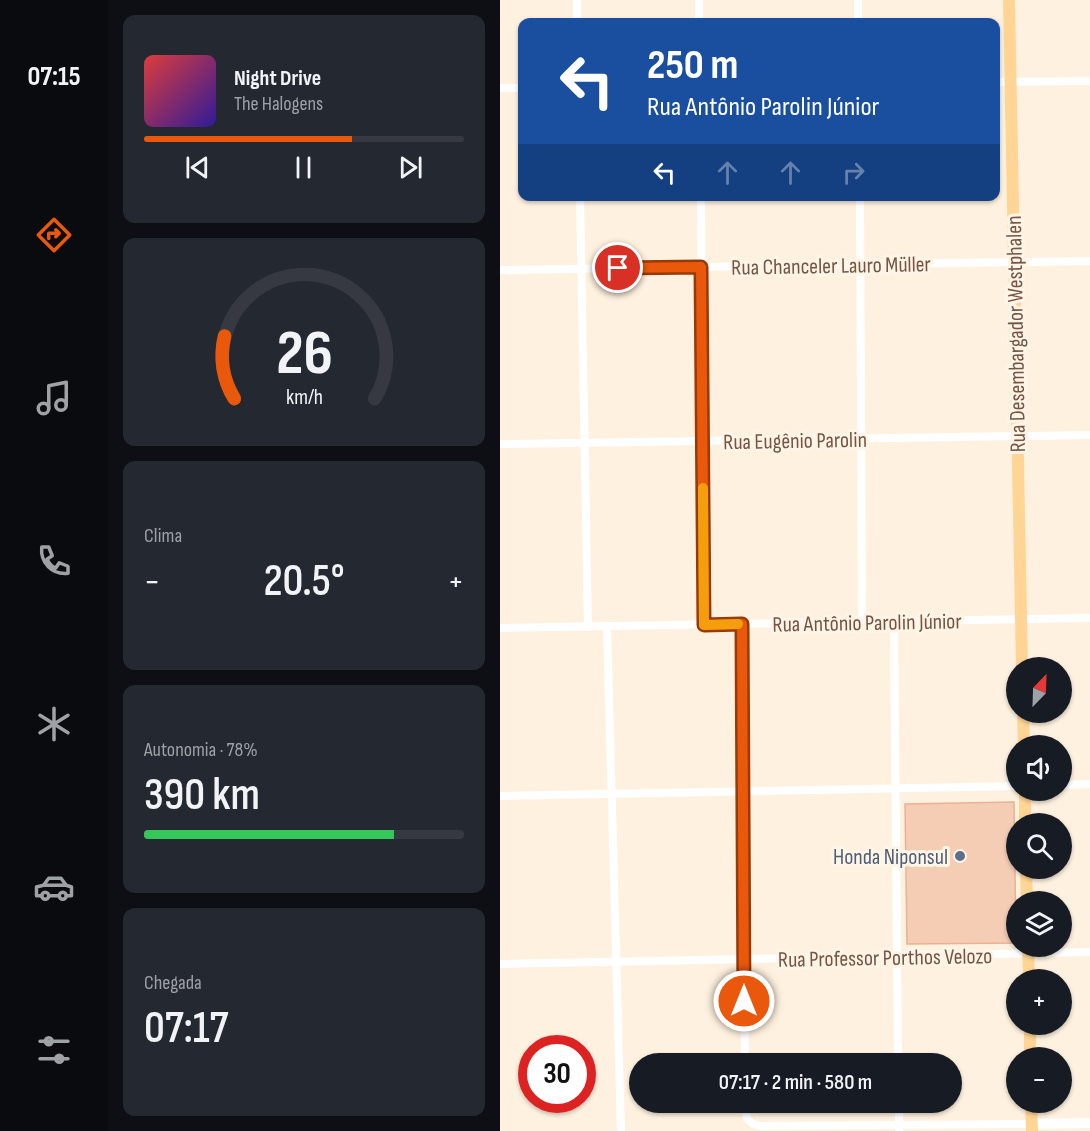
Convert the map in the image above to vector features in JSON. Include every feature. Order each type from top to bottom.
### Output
[{"type":"main road","name":"Rua Desembargador Westphalen","points":[[1009,0],[1022,657]]},
{"type":"street","points":[[577,0],[577,18]]},
{"type":"street","points":[[699,0],[699,18]]},
{"type":"street","points":[[858,0],[858,18]]},
{"type":"street","points":[[1000,82],[1091,81]]},
{"type":"street","points":[[500,88],[518,88]]},
{"type":"street","points":[[580,201],[588,627]]},
{"type":"street","points":[[701,201],[704,625]]},
{"type":"street","points":[[860,201],[862,622]]},
{"type":"street","name":"Rua Chanceler Lauro Müller","points":[[500,270],[1091,261]]},
{"type":"street","name":"Rua Eugênio Parolin","points":[[500,444],[1091,435]]},
{"type":"street","name":"Rua Antônio Parolin Júnior","points":[[500,628],[1091,618]]},
{"type":"street","points":[[894,622],[898,1053]]},
{"type":"street","points":[[742,624],[745,1053]]},
{"type":"street","points":[[607,627],[621,1131]]},
{"type":"street","points":[[1072,785],[1091,784]]},
{"type":"street","points":[[500,796],[1006,786]]},
{"type":"street","name":"Rua Professor Porthos Velozo","points":[[500,964],[897,956],[1006,951]]},
{"type":"street","name":"Rua Professor Porthos Velozo","points":[[1072,951],[1091,952]]},
{"type":"street","points":[[746,1113],[749,1122],[760,1126],[1032,1127],[1091,1123]]},
{"type":"building","name":"Honda Niponsul","points":[[1014,802],[1014,813],[1006,813],[1006,879],[1015,879],[1015,891],[1006,891],[1006,943],[907,944],[905,804]]},
{"type":"slow traffic","points":[[703,488],[704,625],[738,624]]},
{"type":"place","name":"Honda Niponsul","points":[[960,856]]},
{"type":"route","points":[[618,268],[701,267],[704,625],[742,624],[744,1001]]}]
